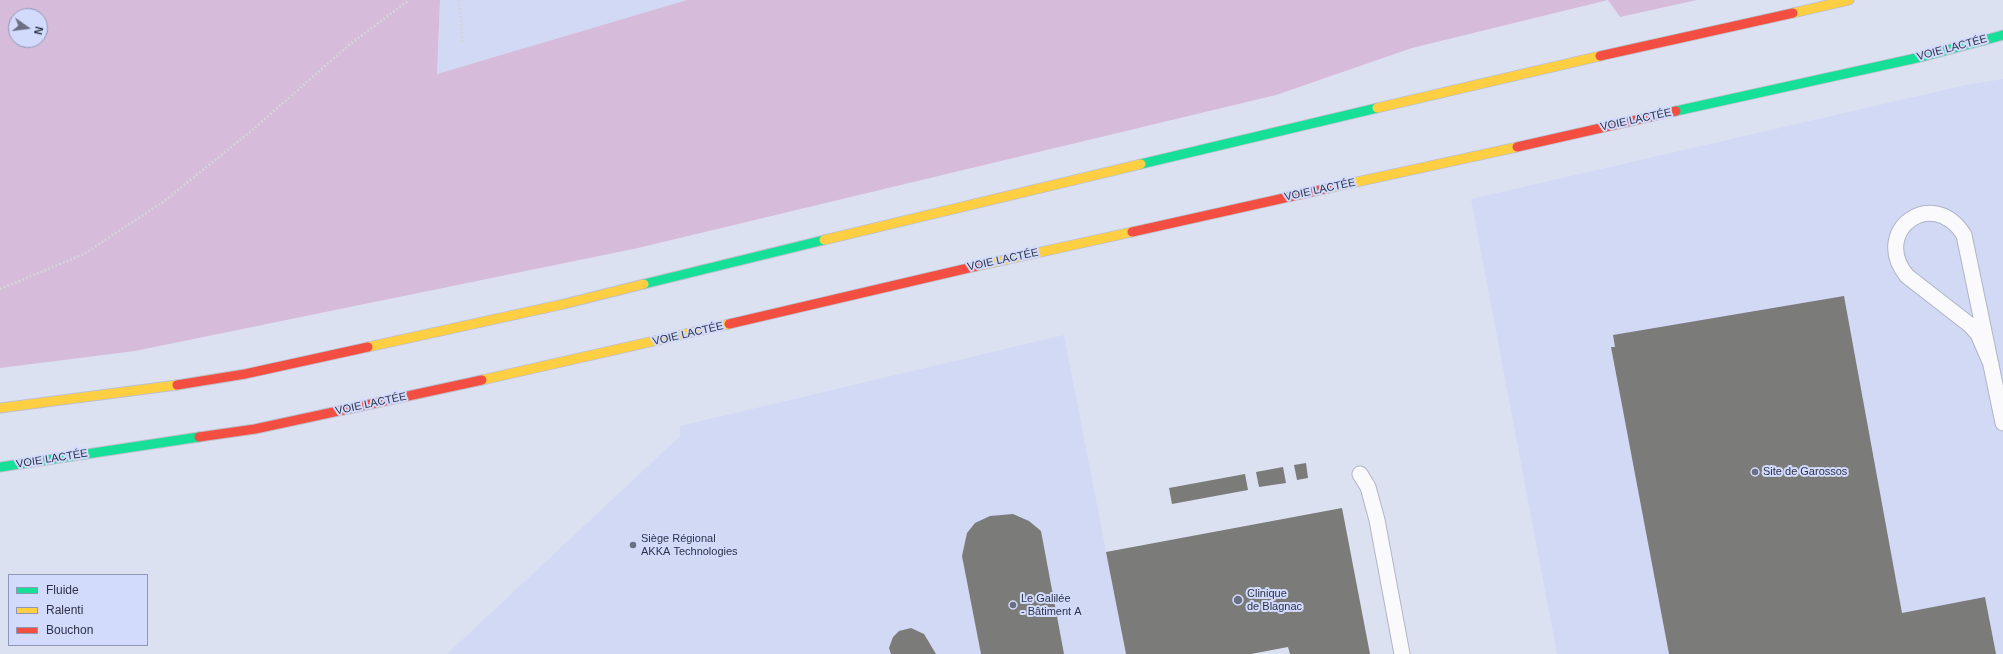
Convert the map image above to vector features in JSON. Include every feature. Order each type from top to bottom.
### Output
[{"type":"highway","points":[[0,408],[123,393],[245,374],[518,314],[962,206],[1527,72],[1849,0]]},
{"type":"highway","name":"VOIE LACTÉE","points":[[0,467],[255,429],[607,353],[942,274],[1921,57],[2003,35]]},
{"type":"highway","points":[[1921,57],[1988,48]]},
{"type":"lane","points":[[1991,364],[1978,334],[1970,325],[1907,276],[1900,267],[1895,256],[1897,239],[1905,224],[1914,217],[1924,213],[1937,213],[1948,217],[1958,224],[1964,235],[1991,364],[2003,423]]},
{"type":"lane","points":[[1360,474],[1368,487],[1377,520],[1402,654]]},
{"type":"path","points":[[0,289],[84,254],[163,202],[250,132],[349,45],[409,0]]},
{"type":"path","points":[[459,0],[464,44]]},
{"type":"shaded area","points":[[0,0],[440,0],[437,74],[687,0],[1608,0],[1412,48],[1276,95],[638,248],[135,351],[0,368]]},
{"type":"shaded area","points":[[440,0],[687,0],[437,74]]},
{"type":"shaded area","points":[[1608,0],[1697,0],[1620,17]]},
{"type":"shaded area","points":[[2003,79],[2003,654],[1557,654],[1471,199],[1970,84]]},
{"type":"shaded area","points":[[1064,335],[1126,654],[447,654],[680,436],[680,426]]},
{"type":"building","name":"Site de Garossos","points":[[1844,296],[1902,613],[1985,597],[1996,654],[1669,654],[1611,347],[1615,347],[1613,335]]},
{"type":"building","points":[[1306,463],[1308,478],[1297,480],[1294,465]]},
{"type":"building","points":[[1283,467],[1286,483],[1259,487],[1256,472]]},
{"type":"building","points":[[1245,474],[1248,490],[1172,504],[1169,488]]},
{"type":"building","name":"Clinique de Blagnac","points":[[1342,508],[1370,654],[1290,654],[1288,647],[1251,654],[1126,654],[1106,552]]},
{"type":"building","name":"Le Galilée - Bâtiment A","points":[[1013,514],[1029,521],[1041,531],[1064,654],[981,654],[962,556],[967,533],[975,523],[990,516]]},
{"type":"building","points":[[911,628],[924,634],[936,654],[891,654],[889,648],[893,637],[899,631]]},
{"type":"traffic: fast","points":[[1676,111],[1921,57],[2003,35]]},
{"type":"traffic: fast","points":[[1141,164],[1377,108]]},
{"type":"traffic: fast","points":[[644,284],[824,240]]},
{"type":"traffic: fast","points":[[0,467],[199,437]]},
{"type":"traffic: slow","points":[[1793,13],[1849,0]]},
{"type":"traffic: slow","points":[[1377,108],[1600,56]]},
{"type":"traffic: slow","points":[[1329,188],[1517,147]]},
{"type":"traffic: slow","points":[[824,240],[1141,164]]},
{"type":"traffic: slow","points":[[977,266],[1132,232]]},
{"type":"traffic: slow","points":[[368,347],[564,304],[644,284]]},
{"type":"traffic: slow","points":[[482,380],[729,324]]},
{"type":"traffic: slow","points":[[0,408],[177,385]]},
{"type":"traffic: jam","points":[[1600,56],[1793,13]]},
{"type":"traffic: jam","points":[[1517,147],[1676,111]]},
{"type":"traffic: jam","points":[[1132,232],[1329,188]]},
{"type":"traffic: jam","points":[[729,324],[977,266]]},
{"type":"traffic: jam","points":[[177,385],[245,374],[368,347]]},
{"type":"traffic: jam","points":[[199,437],[255,429],[482,380]]},
{"type":"place","name":"Site de Garossos","points":[[1755,472]]},
{"type":"place","name":"Siège Régional AKKA Technologies","points":[[633,545]]},
{"type":"place","name":"Clinique de Blagnac","points":[[1238,600]]},
{"type":"place","name":"Le Galilée - Bâtiment A","points":[[1013,605]]}]
